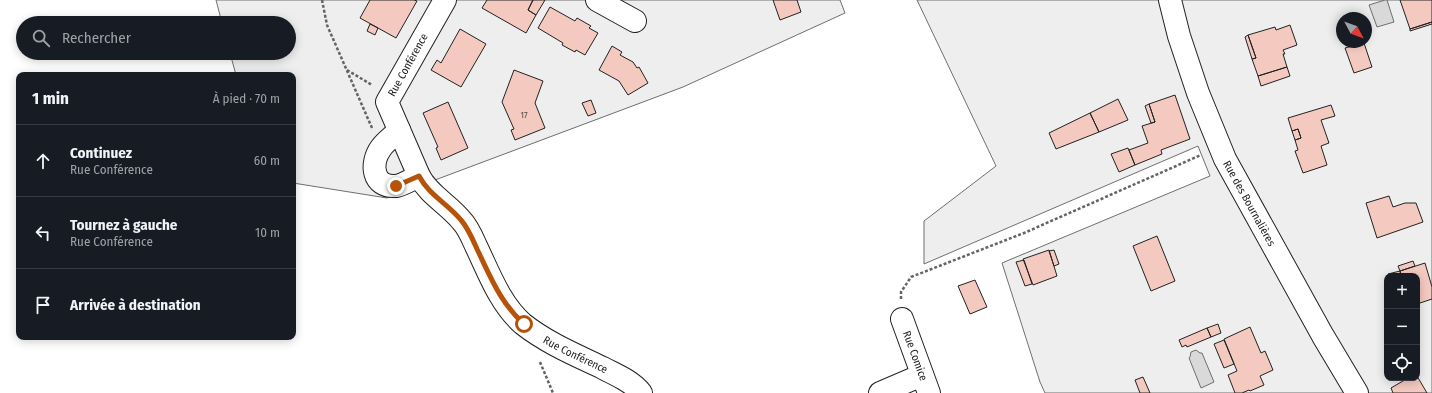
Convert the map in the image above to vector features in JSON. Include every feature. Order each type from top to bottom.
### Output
[{"type":"street","name":"Rue Conférence","points":[[445,0],[387,102],[419,176],[431,192],[462,220],[500,296],[511,313],[547,340],[629,381],[641,393]]},
{"type":"street","points":[[597,0],[635,21]]},
{"type":"street","name":"Rue des Bournalières","points":[[1170,0],[1179,36],[1198,92],[1219,146],[1280,260],[1357,393]]},
{"type":"street","points":[[400,130],[381,148],[374,163],[375,176],[384,184],[396,186],[419,176]]},
{"type":"street","name":"Rue Comice","points":[[902,319],[925,384]]},
{"type":"street","points":[[880,393],[925,384]]},
{"type":"path","points":[[322,0],[327,25],[381,148]]},
{"type":"path","points":[[347,70],[391,96]]},
{"type":"path","points":[[902,319],[901,292],[911,277],[1024,234],[1219,146]]},
{"type":"shaded area","points":[[216,0],[840,0],[845,13],[683,87],[387,198],[296,183],[296,72],[235,72],[232,60],[296,60],[296,16],[220,16]]},
{"type":"shaded area","points":[[917,0],[1432,0],[1432,393],[1045,393],[1040,382],[1002,263],[1210,176],[1198,146],[924,264],[924,221],[996,166]]},
{"type":"shaded area","points":[[1387,0],[1394,22],[1377,27],[1369,5]]},
{"type":"shaded area","points":[[1196,350],[1202,353],[1214,382],[1201,388],[1189,358],[1191,352]]},
{"type":"building","points":[[370,0],[417,1],[396,38],[360,18]]},
{"type":"building","points":[[487,0],[533,0],[528,10],[536,15],[526,33],[482,8]]},
{"type":"building","points":[[533,0],[545,0],[536,15],[528,10]]},
{"type":"building","points":[[773,0],[797,0],[801,12],[780,20]]},
{"type":"building","points":[[1400,0],[1432,0],[1432,22],[1410,29]]},
{"type":"building","points":[[550,7],[575,21],[577,18],[591,26],[589,28],[598,33],[585,55],[576,50],[575,52],[562,45],[563,43],[538,28]]},
{"type":"building","points":[[1432,22],[1432,24],[1410,31],[1410,29]]},
{"type":"building","points":[[370,24],[378,28],[375,35],[367,31]]},
{"type":"building","points":[[1290,25],[1297,45],[1283,50],[1287,67],[1258,76],[1252,59],[1256,58],[1248,35],[1275,27],[1276,30]]},
{"type":"building","points":[[460,29],[486,44],[461,87],[431,70],[437,60],[441,63]]},
{"type":"building","points":[[1248,35],[1256,58],[1252,59],[1245,37]]},
{"type":"building","points":[[612,46],[622,52],[620,55],[633,62],[637,68],[639,67],[648,83],[628,95],[619,81],[599,70]]},
{"type":"building","points":[[1345,48],[1366,48],[1372,67],[1354,73]]},
{"type":"building","points":[[1287,67],[1290,76],[1261,86],[1258,76]]},
{"type":"building","points":[[514,70],[543,81],[535,103],[545,128],[515,140],[511,130],[514,129],[502,102]]},
{"type":"building","points":[[1175,95],[1190,139],[1161,150],[1162,154],[1135,165],[1129,150],[1148,143],[1142,126],[1155,122],[1149,104]]},
{"type":"building","points":[[1118,99],[1128,120],[1099,132],[1090,113]]},
{"type":"building","points":[[591,100],[596,113],[588,116],[582,103]]},
{"type":"building","points":[[448,102],[468,148],[441,160],[436,148],[438,147],[423,113]]},
{"type":"building","points":[[1149,104],[1155,122],[1151,123],[1145,106]]},
{"type":"building","points":[[1331,105],[1335,116],[1321,120],[1329,143],[1321,146],[1327,165],[1303,173],[1295,151],[1298,150],[1295,140],[1301,138],[1298,129],[1292,131],[1288,118]]},
{"type":"building","points":[[1090,113],[1099,132],[1056,149],[1049,133]]},
{"type":"building","points":[[1298,129],[1301,138],[1295,140],[1292,131]]},
{"type":"building","points":[[1128,148],[1135,165],[1119,172],[1111,154]]},
{"type":"building","points":[[1389,196],[1393,207],[1405,203],[1416,203],[1423,222],[1377,238],[1366,203]]},
{"type":"building","points":[[1157,236],[1175,281],[1151,291],[1133,246]]},
{"type":"building","points":[[1049,250],[1057,276],[1033,285],[1023,259]]},
{"type":"building","points":[[1054,250],[1059,264],[1054,266],[1049,251]]},
{"type":"building","points":[[1024,260],[1032,284],[1025,286],[1016,262]]},
{"type":"building","points":[[1413,261],[1415,266],[1400,271],[1398,266]]},
{"type":"building","points":[[1425,263],[1432,287],[1432,299],[1420,303],[1420,273],[1400,273],[1400,271]]},
{"type":"building","points":[[975,280],[987,307],[970,314],[958,286]]},
{"type":"building","points":[[1218,324],[1221,333],[1211,337],[1207,328]]},
{"type":"building","points":[[1250,327],[1261,353],[1265,351],[1273,370],[1260,376],[1264,385],[1250,391],[1235,393],[1228,375],[1237,371],[1224,339]]},
{"type":"building","points":[[1207,328],[1211,337],[1187,347],[1186,345],[1182,347],[1179,340]]},
{"type":"building","points":[[1224,340],[1234,364],[1224,368],[1214,344]]},
{"type":"building","points":[[1143,377],[1150,393],[1140,393],[1135,380]]},
{"type":"building","points":[[1403,381],[1420,381],[1427,393],[1393,393],[1391,388]]},
{"type":"route","points":[[396,186],[419,176],[426,187],[462,220],[500,296],[511,313],[524,324]]}]
